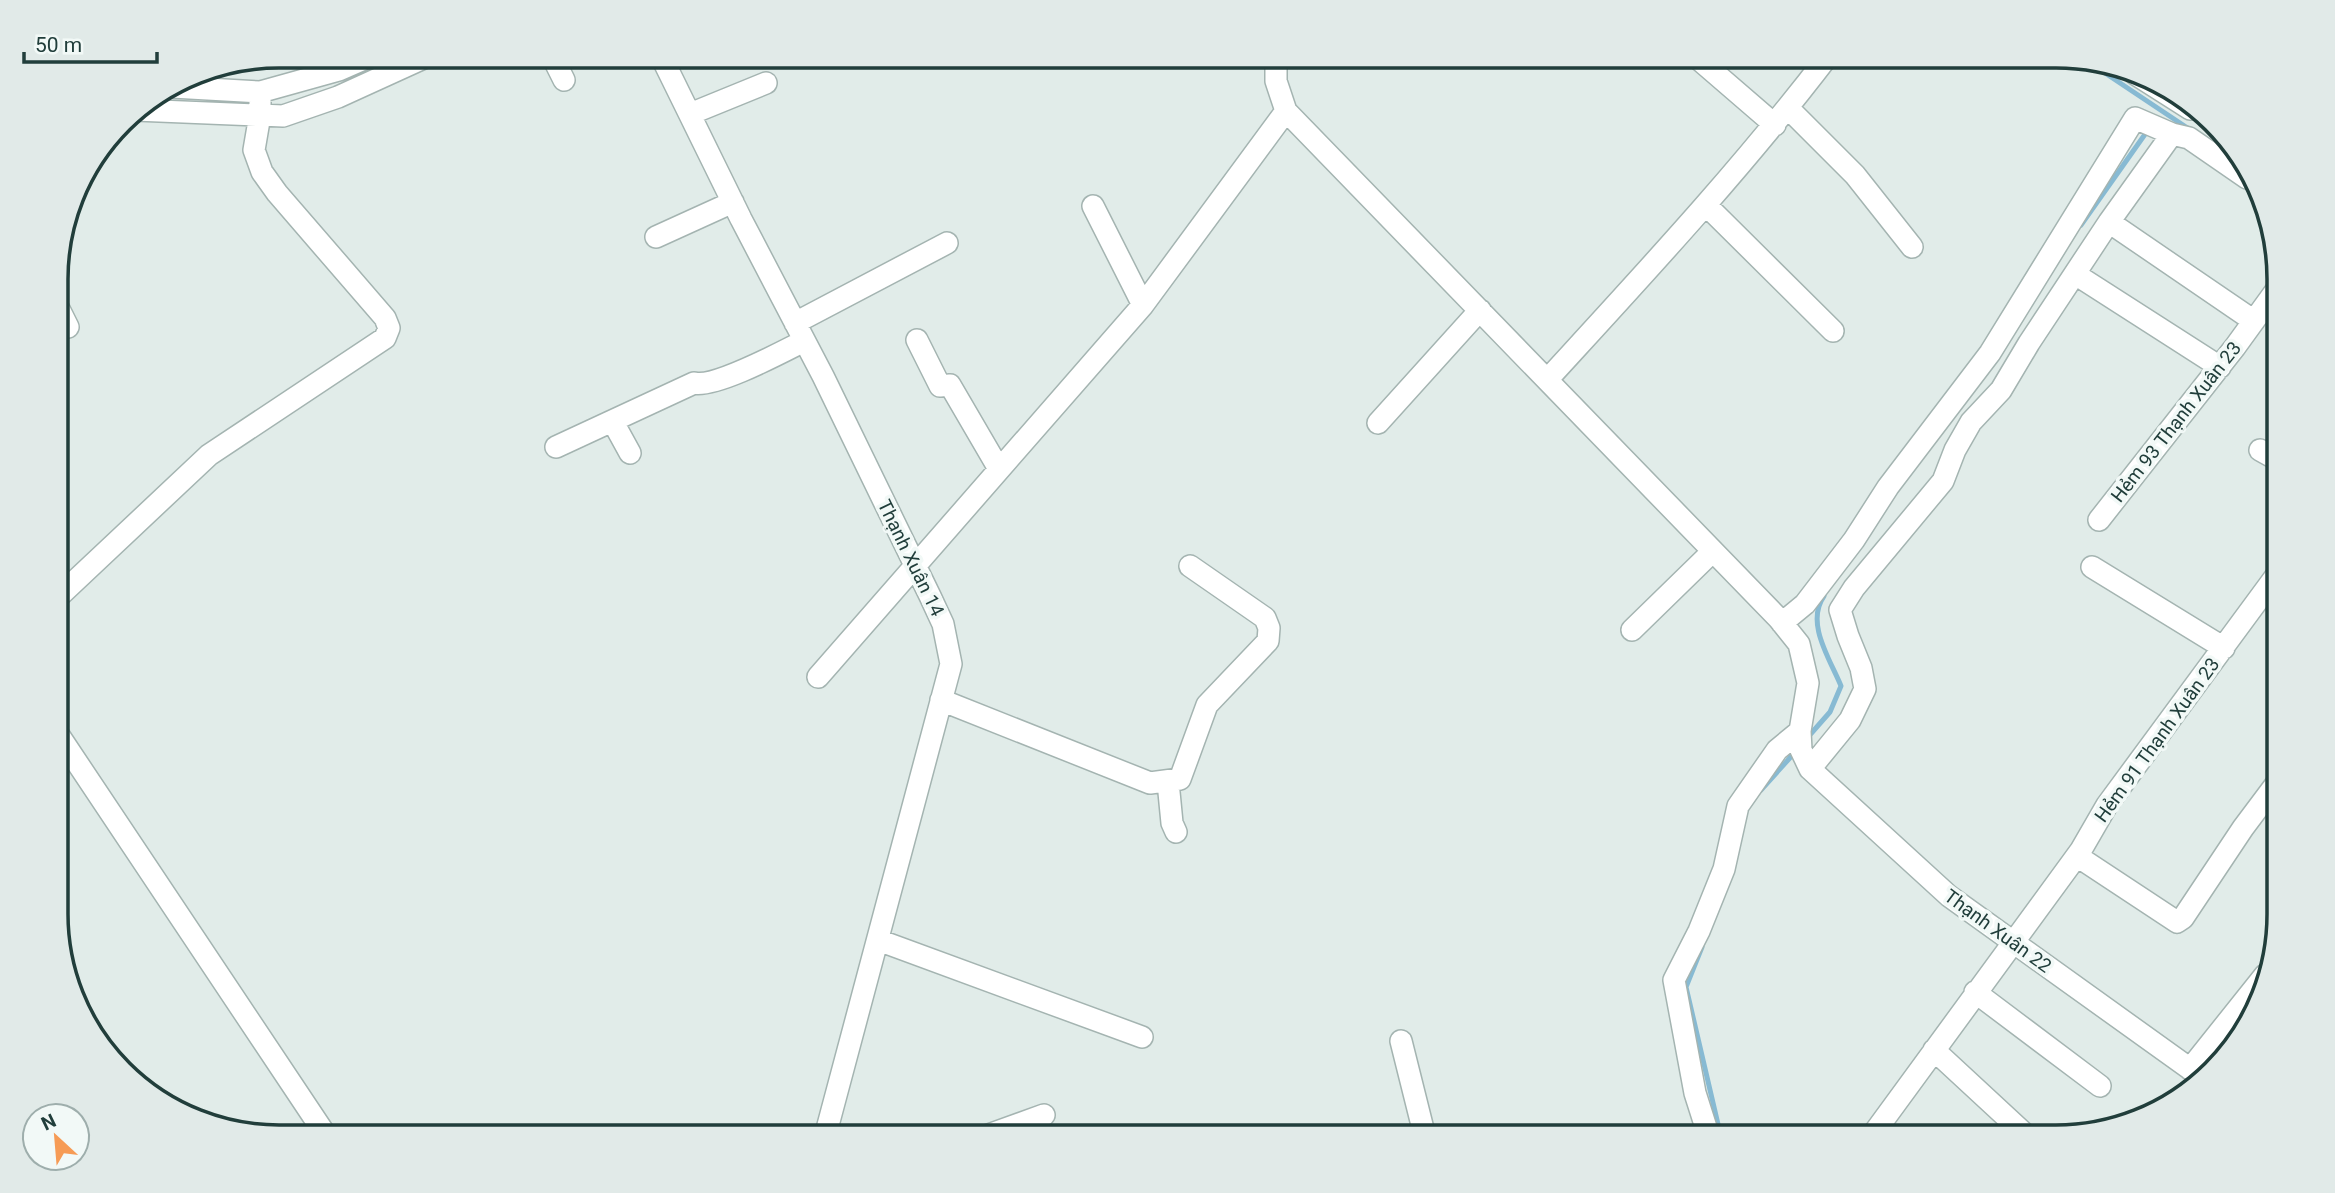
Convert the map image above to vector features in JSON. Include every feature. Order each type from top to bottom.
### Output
[{"type":"street","points":[[190,88],[260,92],[344,68]]},
{"type":"street","points":[[153,111],[283,116],[338,97],[402,68]]},
{"type":"street","points":[[558,68],[564,80]]},
{"type":"street","name":"Thạnh Xuân 14","points":[[666,68],[916,566],[943,624],[951,664],[828,1125]]},
{"type":"street","points":[[1276,68],[1276,81],[1286,111],[1713,551],[1799,644],[1808,683],[1800,731],[1801,750],[1810,769],[1850,720],[1865,689],[1861,668],[1840,610],[1854,588],[1943,481],[1955,450],[1971,422],[2001,390],[2109,222],[2172,134]]},
{"type":"street","points":[[1709,68],[1775,125]]},
{"type":"street","points":[[1547,380],[1706,205],[1775,125],[1819,68]]},
{"type":"street","points":[[690,114],[766,83]]},
{"type":"street","points":[[69,587],[209,455],[385,338],[389,328],[385,318],[262,172],[254,150],[260,114],[260,92]]},
{"type":"street","points":[[1788,108],[1855,175],[1912,247]]},
{"type":"street","points":[[818,677],[1143,304],[1286,111]]},
{"type":"street","points":[[1782,623],[1805,604],[1846,551],[1888,486],[1990,352],[2135,118],[2172,134],[2189,138],[2235,170]]},
{"type":"street","points":[[656,237],[733,202]]},
{"type":"street","points":[[1706,205],[1833,331]]},
{"type":"street","points":[[1093,206],[1143,304]]},
{"type":"street","points":[[2109,222],[2254,321]]},
{"type":"street","points":[[556,447],[694,383],[701,385],[734,374],[947,243]]},
{"type":"street","points":[[2075,274],[2220,368]]},
{"type":"street","name":"Hẻm 93 Thạnh Xuân 23","points":[[2099,520],[2267,307]]},
{"type":"street","points":[[1378,423],[1480,310]]},
{"type":"street","points":[[917,340],[940,386],[950,386],[999,469]]},
{"type":"street","points":[[613,422],[630,453]]},
{"type":"street","points":[[1632,630],[1713,551]]},
{"type":"street","points":[[941,701],[1150,783],[1180,779],[1207,705],[1268,641],[1269,628],[1265,618],[1190,566]]},
{"type":"street","points":[[2092,567],[2224,648]]},
{"type":"street","name":"Hẻm 91 Thạnh Xuân 23","points":[[1880,1124],[2077,856],[2107,805],[2267,588]]},
{"type":"street","points":[[1700,1124],[1674,980],[1699,931],[1724,869],[1738,806],[1777,750],[1800,731]]},
{"type":"street","points":[[68,749],[319,1125]]},
{"type":"street","name":"Thạnh Xuân 22","points":[[1810,769],[1949,896],[2195,1072]]},
{"type":"street","points":[[1168,782],[1172,824],[1176,832]]},
{"type":"street","points":[[2077,856],[2177,922],[2183,918],[2267,796]]},
{"type":"street","points":[[878,940],[1142,1037]]},
{"type":"street","points":[[1975,992],[2100,1086]]},
{"type":"street","points":[[2195,1072],[2250,995]]},
{"type":"street","points":[[1401,1041],[1421,1124]]},
{"type":"street","points":[[1934,1049],[2014,1124]]},
{"type":"street","points":[[1017,1125],[1044,1115]]},
{"type":"waterway","points":[[2107,74],[2189,129]]},
{"type":"waterway","points":[[2081,225],[2148,130]]},
{"type":"waterway","points":[[1808,737],[1830,712],[1841,686],[1818,629],[1817,618],[1824,596]]},
{"type":"waterway","points":[[1761,790],[1797,750]]},
{"type":"waterway","points":[[1702,947],[1686,987],[1718,1124]]}]
